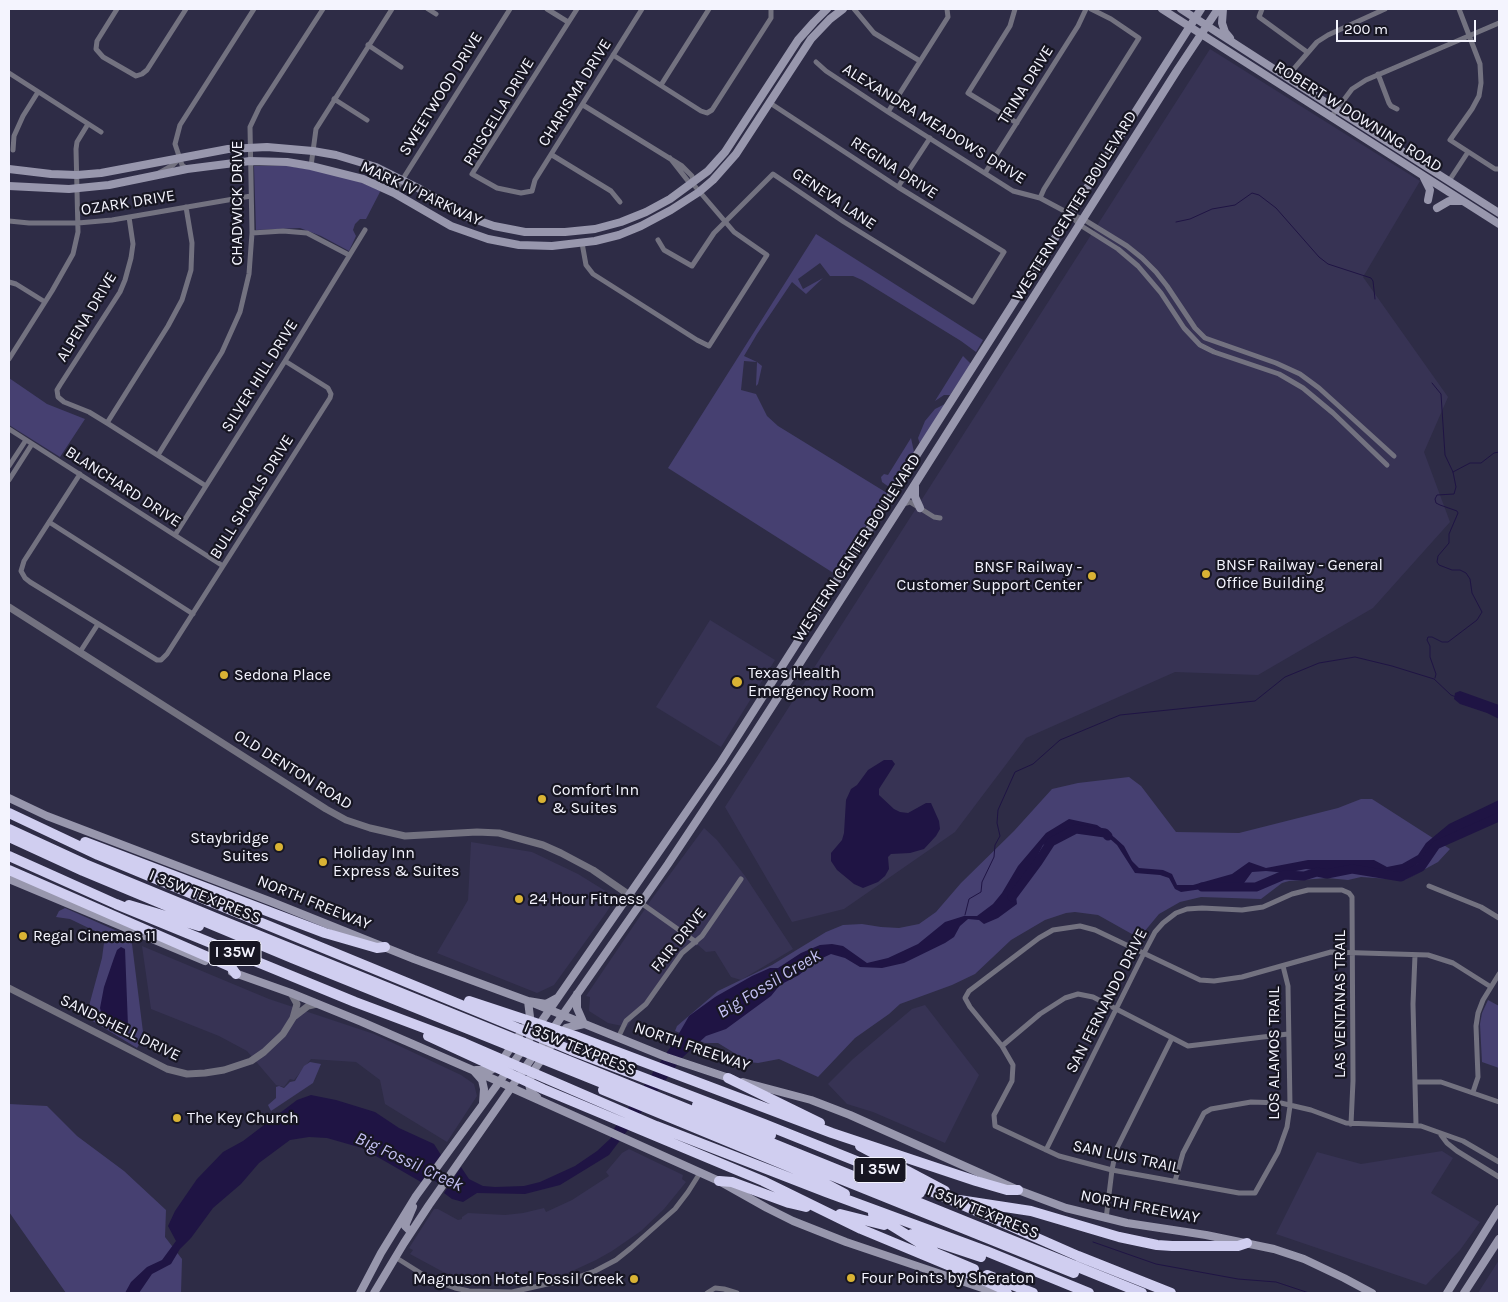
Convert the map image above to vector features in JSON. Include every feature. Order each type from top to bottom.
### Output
[{"type":"highway","points":[[9,808],[85,842],[276,915],[325,933],[377,948],[385,947]]},
{"type":"highway","name":"I 35W","points":[[9,813],[98,855],[428,991],[513,1021],[571,1050],[680,1091],[917,1186],[1078,1256],[1171,1293]]},
{"type":"highway","name":"I 35W TEXPRESS","points":[[9,829],[112,875],[499,1038],[550,1062],[558,1069],[620,1090],[1124,1293]]},
{"type":"highway","name":"I 35W TEXPRESS","points":[[9,837],[83,871],[294,960],[499,1038],[564,1058],[620,1090]]},
{"type":"highway","name":"I 35W","points":[[9,856],[116,904],[355,1002],[368,1011],[426,1035],[549,1079],[608,1105],[655,1131],[986,1251],[1089,1293]]},
{"type":"highway","points":[[9,870],[224,963],[231,967],[236,974]]},
{"type":"highway","points":[[116,904],[134,905],[294,960]]},
{"type":"highway","points":[[513,1021],[574,1036],[800,1121],[976,1181],[1007,1190],[1018,1190]]},
{"type":"highway","points":[[485,1057],[543,1089],[601,1113],[655,1131],[861,1229],[981,1279],[1003,1289],[1007,1293]]},
{"type":"highway","points":[[728,1078],[806,1115],[885,1160],[1068,1248],[1078,1256]]},
{"type":"highway","points":[[669,1110],[683,1101],[693,1104],[843,1165],[914,1191],[1031,1211],[1119,1237],[1157,1245],[1238,1246],[1248,1243]]},
{"type":"highway","points":[[669,1110],[765,1157],[834,1187],[887,1224],[936,1253],[1033,1293]]},
{"type":"highway","name":"I 35W TEXPRESS","points":[[669,1110],[1142,1293]]},
{"type":"highway","points":[[719,1181],[732,1182],[789,1203],[876,1223],[1028,1272],[1080,1293]]},
{"type":"main road","name":"MARK IV PARKWAY","points":[[9,169],[77,175],[101,173],[228,149],[250,148],[313,151],[336,154],[376,167],[468,217],[494,226],[525,232],[565,232],[595,229],[622,222],[654,208],[693,184],[708,171],[725,152],[798,40],[828,9]]},
{"type":"main road","name":"MARK IV PARKWAY","points":[[9,186],[76,188],[109,185],[187,169],[250,162],[287,162],[363,179],[394,193],[451,226],[488,239],[519,245],[552,246],[582,243],[619,235],[641,226],[671,210],[699,192],[713,180],[736,154],[812,39],[842,9]]},
{"type":"main road","points":[[1162,9],[1200,34]]},
{"type":"main road","points":[[1181,9],[1206,25]]},
{"type":"main road","name":"WESTERN CENTER BOULEVARD","points":[[360,1293],[381,1252],[416,1196],[448,1150],[500,1082],[692,805],[894,492],[1201,9]]},
{"type":"main road","name":"WESTERN CENTER BOULEVARD","points":[[374,1293],[428,1205],[512,1088],[703,812],[915,484],[1200,34],[1218,9]]},
{"type":"main road","points":[[1223,9],[1222,22],[1225,32],[1231,38],[1254,52],[1256,56]]},
{"type":"main road","name":"ROBERT W DOWNING ROAD","points":[[1206,25],[1499,213]]},
{"type":"main road","name":"ROBERT W DOWNING ROAD","points":[[1200,34],[1499,224]]},
{"type":"main road","points":[[1422,174],[1430,190],[1428,200]]},
{"type":"main road","points":[[1437,208],[1453,200],[1465,202]]},
{"type":"main road","points":[[978,359],[989,367]]},
{"type":"main road","points":[[915,484],[915,497],[920,508]]},
{"type":"main road","points":[[894,492],[902,504]]},
{"type":"main road","points":[[836,582],[840,590],[840,600]]},
{"type":"main road","points":[[755,708],[766,715]]},
{"type":"main road","name":"NORTH FREEWAY","points":[[9,798],[47,816],[528,1001],[618,1038],[728,1078],[775,1090],[850,1115],[1018,1190],[1066,1208],[1106,1219],[1274,1249],[1304,1260],[1372,1293]]},
{"type":"main road","points":[[692,805],[703,812]]},
{"type":"main road","points":[[9,879],[236,974],[291,993],[500,1082],[638,1143],[719,1181],[767,1208],[820,1232],[997,1293]]},
{"type":"main road","points":[[545,1103],[531,1092],[529,1084],[532,1073],[566,1028],[584,1024],[577,1008],[577,994]]},
{"type":"main road","points":[[472,1070],[491,1070],[499,1065],[528,1022],[530,1017],[528,1001],[546,1004],[560,995]]},
{"type":"main road","points":[[472,1070],[482,1080],[484,1089],[483,1103]]},
{"type":"main road","points":[[411,1232],[405,1226],[416,1196]]},
{"type":"main road","points":[[1447,1293],[1499,1209]]},
{"type":"main road","points":[[1464,1293],[1499,1239]]},
{"type":"street","points":[[117,9],[96,45],[98,52],[114,64],[136,76],[147,70],[186,9]]},
{"type":"street","points":[[187,169],[182,165],[175,144],[180,125],[254,9]]},
{"type":"street","name":"CHADWICK DRIVE","points":[[158,455],[222,352],[240,312],[249,274],[252,233],[250,127],[252,121],[323,9]]},
{"type":"street","points":[[311,166],[316,129],[392,9]]},
{"type":"street","points":[[428,9],[436,14]]},
{"type":"street","name":"SWEETWOOD DRIVE","points":[[394,193],[510,9]]},
{"type":"street","points":[[547,9],[568,22]]},
{"type":"street","name":"PRISCELLA DRIVE","points":[[532,191],[521,193],[497,188],[472,174],[577,9]]},
{"type":"street","name":"CHARISMA DRIVE","points":[[532,191],[535,180],[642,9]]},
{"type":"street","points":[[661,85],[709,9]]},
{"type":"street","points":[[613,55],[701,111],[708,113],[712,110],[771,18],[771,9]]},
{"type":"street","points":[[854,9],[874,33],[920,61]]},
{"type":"street","points":[[888,112],[948,17],[947,9]]},
{"type":"street","points":[[1015,9],[1010,26],[968,93],[1017,123]]},
{"type":"street","name":"TRINA DRIVE","points":[[985,173],[1078,26],[1086,9]]},
{"type":"street","points":[[1040,198],[1046,185],[1139,38],[1111,19],[1091,9]]},
{"type":"street","points":[[1262,9],[1259,14],[1260,17],[1307,52]]},
{"type":"street","points":[[1286,78],[1317,42],[1385,9]]},
{"type":"street","points":[[1458,9],[1480,64],[1481,83],[1479,96],[1472,109],[1450,140],[1495,169],[1499,169]]},
{"type":"street","points":[[1331,117],[1352,89],[1378,74],[1499,22]]},
{"type":"street","points":[[368,45],[401,67]]},
{"type":"street","name":"ALEXANDRA MEADOWS DRIVE","points":[[816,62],[826,71],[888,112],[1013,191],[1040,198],[1082,222]]},
{"type":"street","points":[[9,73],[101,132]]},
{"type":"street","points":[[1378,74],[1389,103],[1397,109]]},
{"type":"street","points":[[13,150],[14,136],[23,116],[38,92]]},
{"type":"street","points":[[334,99],[367,120]]},
{"type":"street","name":"REGINA DRIVE","points":[[770,103],[898,187],[1004,252]]},
{"type":"street","points":[[582,243],[586,265],[593,274],[709,346],[766,255],[734,232],[724,222],[670,158],[583,105]]},
{"type":"street","points":[[9,359],[73,254],[78,232],[76,149],[88,124]]},
{"type":"street","points":[[898,187],[930,138]]},
{"type":"street","points":[[1450,181],[1468,152]]},
{"type":"street","points":[[552,155],[611,191],[620,202]]},
{"type":"street","points":[[155,175],[173,165],[180,158]]},
{"type":"street","name":"GENEVA LANE","points":[[658,240],[664,250],[692,266],[714,233],[773,174],[844,222],[973,302],[1004,252]]},
{"type":"street","name":"OZARK DRIVE","points":[[9,221],[78,223],[129,217],[251,196]]},
{"type":"street","points":[[186,206],[192,243],[191,270],[182,300],[168,326],[107,422],[206,486]]},
{"type":"street","name":"ALPENA DRIVE","points":[[107,422],[64,402],[58,397],[57,390],[120,292],[125,280],[133,244],[129,217]]},
{"type":"street","points":[[1082,222],[1127,246],[1142,258],[1162,280],[1199,332],[1206,338],[1300,374],[1312,382],[1394,456]]},
{"type":"street","points":[[1082,222],[1138,266],[1154,284],[1184,328],[1200,345],[1292,381],[1314,396],[1387,465]]},
{"type":"street","points":[[252,233],[283,230],[307,233],[349,255]]},
{"type":"street","name":"SILVER HILL DRIVE","points":[[175,535],[286,361],[365,230]]},
{"type":"street","points":[[1154,284],[1162,280]]},
{"type":"street","points":[[9,282],[16,284],[45,302]]},
{"type":"street","points":[[1193,338],[1199,332]]},
{"type":"street","points":[[1258,367],[1260,358]]},
{"type":"street","name":"BULL SHOALS DRIVE","points":[[98,624],[157,660],[164,659],[331,396],[328,388],[286,361]]},
{"type":"street","points":[[1333,413],[1339,406]]},
{"type":"street","name":"BLANCHARD DRIVE","points":[[9,429],[223,566]]},
{"type":"street","points":[[1359,438],[1367,432]]},
{"type":"street","points":[[9,466],[26,440]]},
{"type":"street","points":[[9,480],[32,444]]},
{"type":"street","points":[[80,474],[24,561],[21,571],[25,578],[98,624],[80,652]]},
{"type":"street","points":[[902,504],[910,502],[934,517],[940,518]]},
{"type":"street","points":[[49,522],[193,614]]},
{"type":"street","name":"OLD DENTON ROAD","points":[[9,608],[346,820],[405,836],[477,832],[499,833],[543,845],[593,870],[641,903]]},
{"type":"street","name":"FAIR DRIVE","points":[[618,1038],[626,1021],[646,1004],[682,953],[696,942],[741,879]]},
{"type":"street","points":[[1429,886],[1481,907],[1499,918]]},
{"type":"street","name":"SAN FERNANDO DRIVE","points":[[1046,1150],[1144,953],[1155,932],[1163,923],[1176,913],[1187,910],[1202,908],[1242,910],[1263,907],[1292,894],[1308,890],[1342,890]]},
{"type":"street","name":"LAS VENTANAS TRAIL","points":[[1342,890],[1349,893],[1352,897],[1353,1081],[1351,1124]]},
{"type":"street","points":[[641,903],[696,942]]},
{"type":"street","name":"SAN LUIS TRAIL","points":[[1144,953],[1095,930],[1080,926],[1053,930],[1039,938],[969,991],[966,998],[970,1007],[1002,1046],[1013,1065],[1012,1081],[994,1115],[995,1126],[1059,1156],[1112,1170],[1239,1193],[1255,1193]]},
{"type":"street","points":[[1144,953],[1200,980],[1207,981],[1242,977],[1331,952],[1428,955],[1453,963],[1491,987]]},
{"type":"street","points":[[1414,955],[1413,1004],[1416,1126]]},
{"type":"street","name":"LOS ALAMOS TRAIL","points":[[1255,1193],[1278,1152],[1290,1106],[1288,986],[1283,966]]},
{"type":"street","points":[[1473,1092],[1478,1077],[1476,1026],[1478,1013],[1483,1000],[1499,974]]},
{"type":"street","name":"SANDSHELL DRIVE","points":[[9,988],[167,1069],[186,1074],[224,1070],[251,1061],[276,1042],[293,1018],[303,1009],[317,1004]]},
{"type":"street","points":[[291,993],[297,1004],[293,1018]]},
{"type":"street","points":[[1002,1046],[1040,1014],[1065,998],[1078,994],[1093,997],[1188,1046],[1288,1034]]},
{"type":"street","points":[[1106,1219],[1116,1150],[1172,1038]]},
{"type":"street","points":[[1415,1082],[1441,1082],[1499,1102]]},
{"type":"street","points":[[1175,1181],[1187,1145],[1204,1114],[1211,1109],[1251,1102],[1281,1103],[1311,1110],[1351,1124],[1416,1126],[1431,1129],[1454,1137],[1499,1162]]},
{"type":"street","points":[[1441,1134],[1450,1145],[1499,1177]]},
{"type":"street","points":[[1450,1145],[1454,1137]]},
{"type":"street","points":[[1464,1155],[1470,1145]]},
{"type":"street","points":[[395,1257],[430,1279],[455,1288],[472,1291],[513,1292],[578,1277],[616,1260],[631,1248],[675,1209],[700,1173]]},
{"type":"street","points":[[707,1293],[715,1288],[737,1293]]},
{"type":"shaded area","points":[[1210,49],[1420,181],[1363,277],[1448,397],[1424,452],[1450,522],[1373,608],[1258,675],[1175,672],[1026,738],[955,832],[844,909],[792,922],[725,807]]},
{"type":"shaded area","points":[[254,166],[288,166],[320,171],[354,180],[381,190],[366,219],[360,219],[355,224],[353,230],[356,236],[349,251],[321,236],[300,228],[256,230]]},
{"type":"shaded area","points":[[816,234],[983,340],[976,352],[862,280],[853,276],[830,276],[820,263],[798,279],[803,289],[823,278],[806,294],[792,282],[757,334],[744,356],[757,362],[744,361],[741,390],[756,394],[767,416],[778,426],[887,493],[835,574],[668,468]]},
{"type":"shaded area","points":[[963,356],[971,364],[950,395],[944,395],[935,401]]},
{"type":"shaded area","points":[[757,362],[762,366],[756,386]]},
{"type":"shaded area","points":[[9,378],[47,404],[85,419],[60,457],[9,425]]},
{"type":"shaded area","points":[[945,404],[920,444],[918,438],[925,421],[935,409]]},
{"type":"shaded area","points":[[911,438],[914,452],[893,485],[889,487],[882,482],[881,477],[884,474],[888,475]]},
{"type":"shaded area","points":[[710,620],[775,660],[721,747],[656,707]]},
{"type":"shaded area","points":[[1129,777],[1141,786],[1176,832],[1239,833],[1338,808],[1361,799],[1372,799],[1450,849],[1438,862],[1405,880],[1361,877],[1348,880],[1327,878],[1289,881],[1282,883],[1261,899],[1201,897],[1180,902],[1159,914],[1139,938],[1098,915],[1075,912],[1045,920],[1011,940],[975,974],[952,985],[900,1004],[855,1038],[818,1077],[779,1059],[758,1063],[749,1062],[718,1043],[705,1043],[675,1031],[677,1026],[718,991],[772,965],[826,932],[843,925],[862,924],[899,928],[919,924],[936,912],[961,883],[1014,831],[1052,789],[1078,783]]},
{"type":"shaded area","points":[[704,828],[717,840],[745,876],[793,949],[741,980],[731,977],[715,951],[706,952],[698,945],[690,948],[647,1007],[634,1017],[627,1027],[608,1023],[589,1011],[590,997],[586,996],[651,900]]},
{"type":"shaded area","points":[[471,842],[532,852],[578,874],[612,895],[614,900],[606,913],[554,985],[537,993],[437,953],[468,900]]},
{"type":"shaded area","points":[[65,908],[133,938],[132,944],[143,1032],[143,1038],[137,1048],[86,1017],[102,958],[104,943],[99,933],[70,919],[56,917],[59,911]]},
{"type":"shaded area","points":[[142,946],[269,999],[374,1034],[461,1075],[474,1084],[477,1096],[447,1142],[385,1104],[380,1080],[356,1062],[311,1059],[294,1080],[290,1079],[284,1087],[276,1085],[247,1051],[219,1036],[151,1009]]},
{"type":"shaded area","points":[[1488,1000],[1499,1006],[1499,1068],[1482,1062],[1480,1024],[1482,1013]]},
{"type":"shaded area","points":[[925,1005],[979,1075],[945,1143],[873,1112],[847,1104],[828,1084],[853,1059],[912,1009]]},
{"type":"shaded area","points":[[310,1062],[321,1064],[313,1083],[271,1111],[268,1105],[276,1098],[276,1087],[284,1088],[290,1082],[295,1081],[304,1066]]},
{"type":"shaded area","points":[[9,1104],[47,1106],[77,1136],[124,1171],[166,1210],[165,1237],[182,1259],[181,1293],[66,1293],[9,1212]]},
{"type":"shaded area","points":[[629,1149],[683,1175],[682,1179],[686,1182],[664,1209],[641,1231],[596,1260],[568,1273],[531,1281],[508,1283],[484,1281],[447,1274],[410,1254],[413,1250],[409,1248],[434,1209],[438,1209],[458,1220],[468,1213],[505,1215],[544,1208],[546,1212],[572,1200],[609,1176],[606,1172],[622,1153]]},
{"type":"shaded area","points":[[1442,1151],[1453,1158],[1431,1193],[1480,1222],[1460,1250],[1426,1285],[1276,1234],[1317,1152],[1361,1164]]},
{"type":"shaded area","points":[[1499,1260],[1499,1293],[1478,1293]]},
{"type":"water","points":[[1460,691],[1499,705],[1499,719],[1460,704],[1454,699],[1455,693]]},
{"type":"water","points":[[884,760],[892,760],[895,764],[879,789],[879,795],[900,812],[908,813],[926,803],[931,803],[939,821],[940,829],[924,849],[910,853],[891,854],[888,857],[889,869],[885,876],[878,882],[863,888],[854,884],[837,870],[831,861],[831,853],[842,840],[846,800],[851,789],[857,785],[868,770]]},
{"type":"water","points":[[1499,800],[1499,818],[1460,830],[1432,845],[1422,861],[1401,875],[1354,867],[1323,871],[1306,869],[1286,873],[1252,872],[1244,883],[1181,892],[1175,889],[1169,878],[1160,875],[1135,873],[1117,845],[1109,838],[1092,828],[1074,828],[1043,845],[1016,896],[1017,904],[998,918],[984,924],[979,920],[968,919],[960,926],[954,937],[945,943],[904,963],[882,968],[860,967],[845,958],[831,954],[816,961],[799,975],[780,985],[771,996],[726,1029],[706,1036],[683,1057],[609,1155],[560,1185],[525,1194],[477,1193],[463,1202],[452,1199],[444,1193],[461,1167],[469,1179],[483,1186],[495,1187],[524,1186],[540,1182],[575,1166],[597,1151],[611,1138],[611,1133],[674,1042],[689,1016],[715,997],[752,976],[770,968],[778,968],[801,953],[820,945],[832,944],[843,946],[867,963],[888,958],[918,944],[945,922],[964,916],[977,916],[993,904],[1018,866],[1046,833],[1069,819],[1097,825],[1124,846],[1132,861],[1139,868],[1163,870],[1172,874],[1177,885],[1193,885],[1232,874],[1249,862],[1266,868],[1308,860],[1374,860],[1387,867],[1402,864],[1418,855],[1426,843],[1449,824]]},
{"type":"water","points":[[121,947],[125,949],[128,1026],[102,1016],[100,1008],[104,987],[117,950]]},
{"type":"water","points":[[311,1095],[336,1100],[375,1112],[399,1128],[434,1144],[441,1155],[421,1182],[362,1148],[327,1138],[309,1137],[290,1140],[259,1163],[241,1184],[213,1208],[191,1238],[180,1249],[171,1264],[152,1274],[139,1293],[125,1293],[131,1282],[147,1267],[162,1260],[176,1241],[168,1226],[175,1211],[197,1179],[223,1152],[243,1141],[297,1100]]},
{"type":"waterway","points":[[1176,222],[1190,219],[1212,209],[1235,205],[1252,193],[1259,195],[1276,208],[1319,257],[1328,264],[1371,278],[1375,299]]},
{"type":"waterway","points":[[1432,383],[1441,394],[1445,455],[1453,472],[1456,487],[1454,494],[1437,495],[1435,499],[1436,503],[1458,513],[1449,534],[1449,543],[1438,556],[1437,562],[1439,565],[1452,570],[1460,570],[1466,573],[1470,579],[1472,593],[1482,612],[1477,620],[1448,642],[1428,637],[1430,657],[1436,674],[1435,678]]},
{"type":"waterway","points":[[1453,472],[1470,463],[1481,463],[1494,453],[1499,452]]},
{"type":"waterway","points":[[965,915],[969,899],[981,892],[982,882],[994,857],[995,845],[1000,836],[997,823],[998,810],[1015,772],[1033,764],[1060,740],[1120,715],[1255,701],[1285,677],[1319,663],[1355,657],[1434,679],[1451,695],[1456,697]]},
{"type":"waterway","name":"Big Fossil Creek","points":[[1202,887],[1256,887],[1284,875],[1304,876],[1317,872],[1327,874],[1352,869],[1401,877],[1421,867],[1436,845],[1499,817]]},
{"type":"waterway","name":"Big Fossil Creek","points":[[1012,897],[1051,842],[1076,829],[1105,833],[1108,836]]},
{"type":"waterway","name":"Big Fossil Creek","points":[[424,1171],[453,1185]]},
{"type":"waterway","points":[[1093,1242],[1156,1264],[1238,1279],[1276,1282],[1309,1293]]},
{"type":"place","name":"BNSF Railway - General Office Building","points":[[1206,574]]},
{"type":"place","name":"BNSF Railway - Customer Support Center","points":[[1092,576]]},
{"type":"place","name":"Sedona Place","points":[[224,675]]},
{"type":"place","name":"Texas Health Emergency Room","points":[[737,682]]},
{"type":"place","name":"Comfort Inn & Suites","points":[[542,799]]},
{"type":"place","name":"Staybridge Suites","points":[[279,847]]},
{"type":"place","name":"Holiday Inn Express & Suites","points":[[323,862]]},
{"type":"place","name":"24 Hour Fitness","points":[[519,899]]},
{"type":"place","name":"Regal Cinemas 11","points":[[23,936]]},
{"type":"place","name":"The Key Church","points":[[177,1118]]},
{"type":"place","name":"Four Points by Sheraton","points":[[851,1278]]},
{"type":"place","name":"Magnuson Hotel Fossil Creek","points":[[634,1279]]}]
